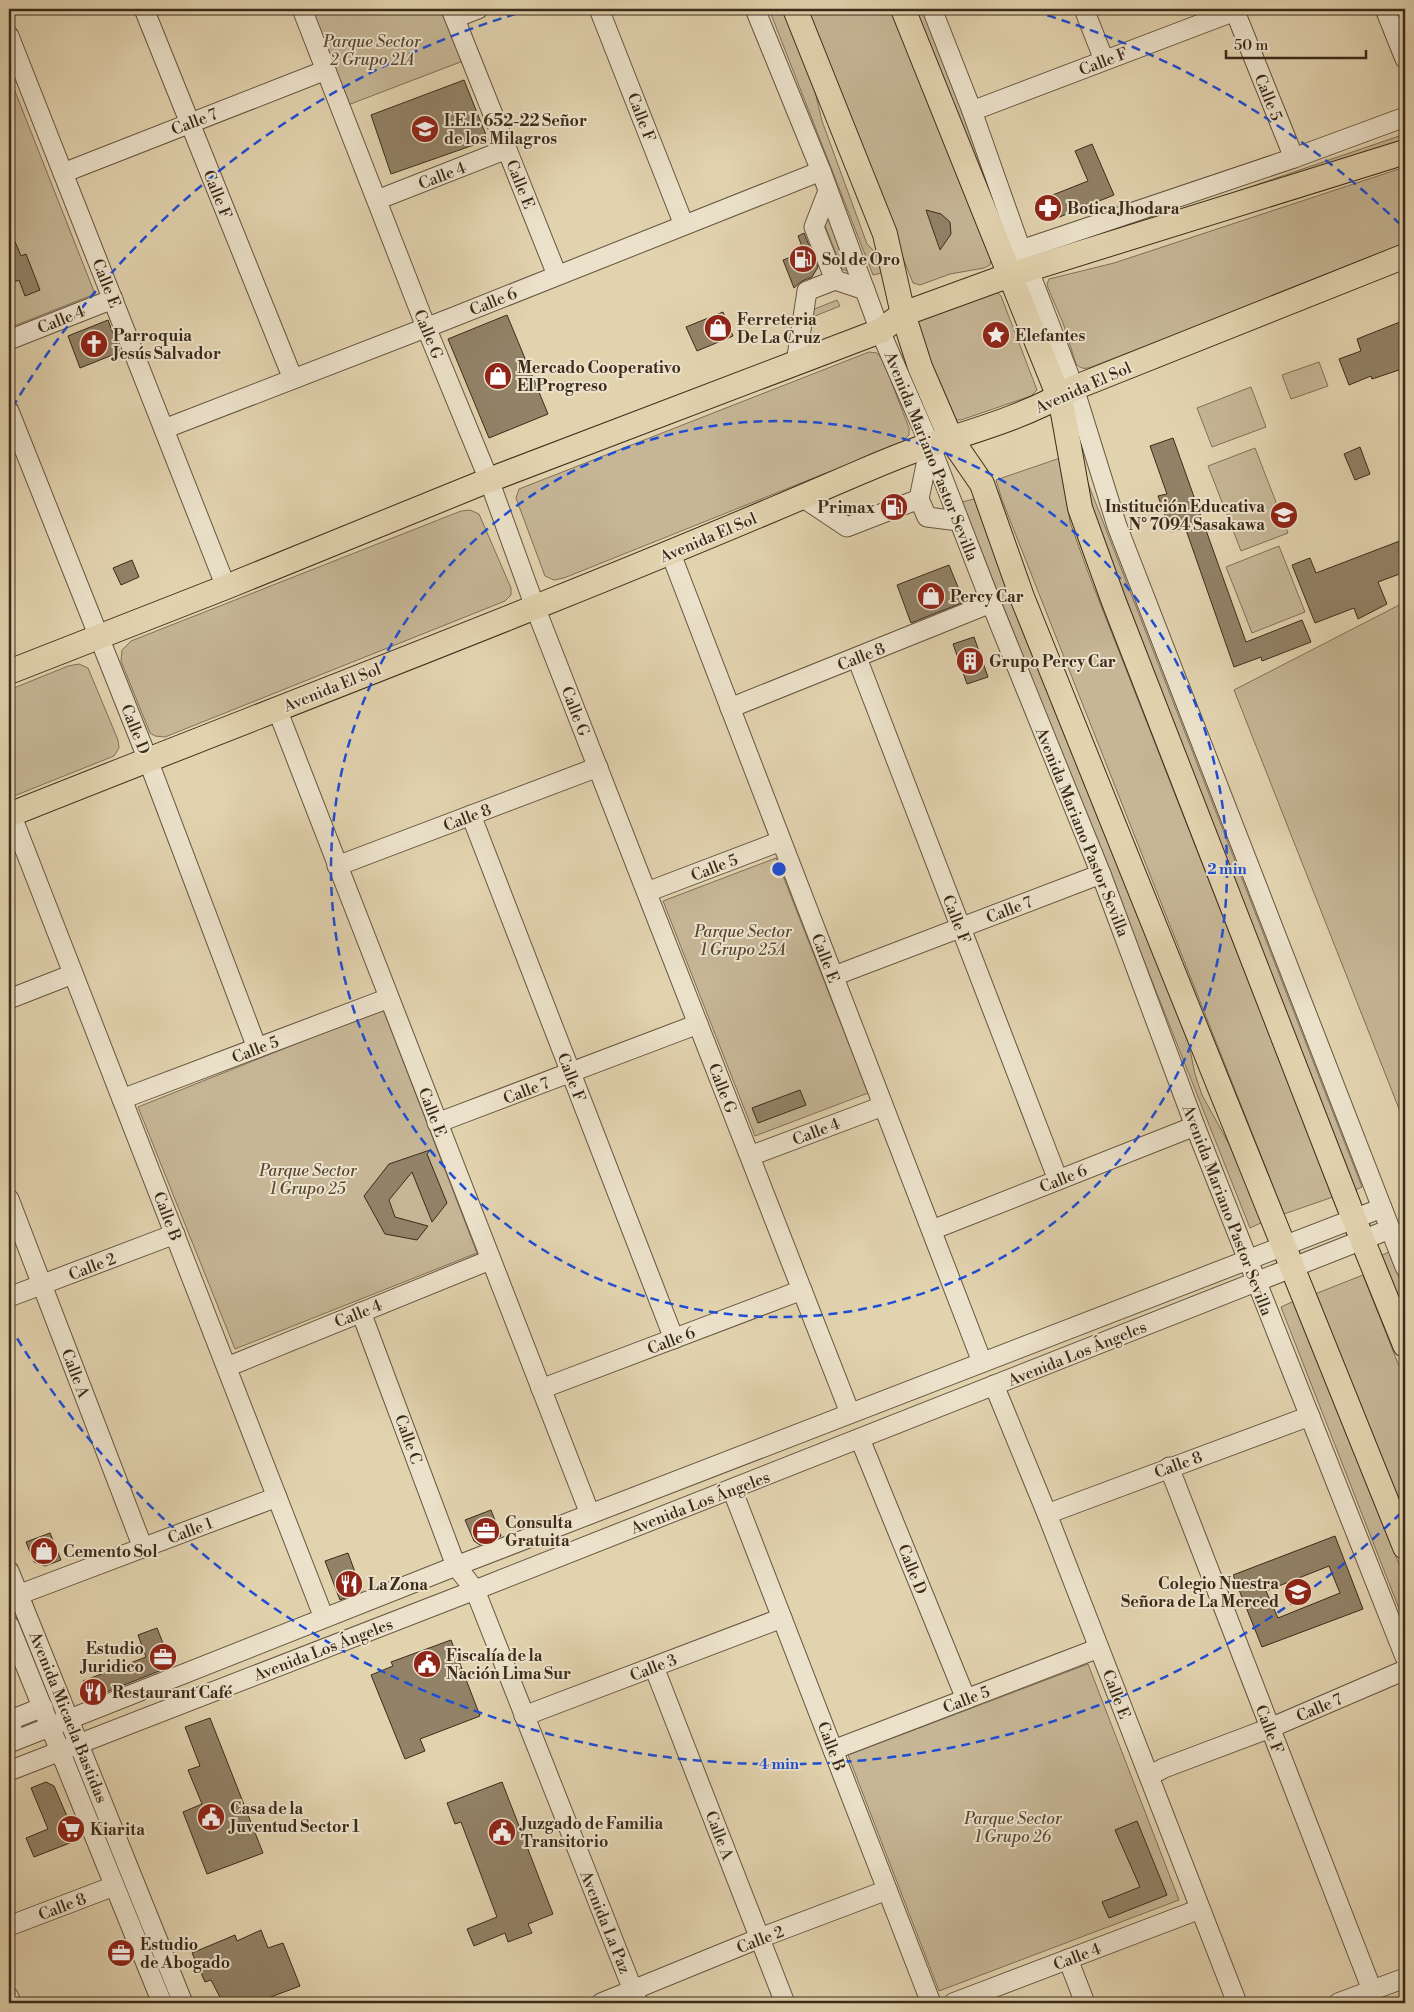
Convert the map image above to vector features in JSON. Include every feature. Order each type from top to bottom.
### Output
[{"type":"main road","name":"Avenida Mariano Pastor Sevilla","points":[[795,9],[885,234],[903,314],[941,442],[982,484],[1022,597],[1405,1547]]},
{"type":"main road","points":[[903,9],[997,246],[1020,265],[1067,393],[1064,413],[1083,516],[1114,602],[1405,1345]]},
{"type":"main road","points":[[9,672],[226,587],[489,480],[880,331],[903,314],[1020,265],[1405,152]]},
{"type":"main road","name":"Avenida El Sol","points":[[10,814],[671,554],[884,462],[997,424],[1067,393],[1405,256]]},
{"type":"street","name":"Calle F","points":[[144,9],[292,379]]},
{"type":"street","name":"Calle G","points":[[302,9],[426,327],[489,480],[535,607],[850,1413]]},
{"type":"street","points":[[453,13],[478,9]]},
{"type":"street","name":"Calle F","points":[[599,9],[684,225]]},
{"type":"street","name":"Avenida Mariano Pastor Sevilla","points":[[755,9],[821,172],[880,331],[941,442],[960,521],[991,603],[1102,874],[1195,1126],[1405,1657]]},
{"type":"street","points":[[932,9],[972,111],[1020,265],[1294,158],[1405,118]]},
{"type":"street","points":[[1084,9],[1104,60]]},
{"type":"street","points":[[1385,9],[1405,58]]},
{"type":"street","name":"Calle F","points":[[972,111],[1234,10]]},
{"type":"street","name":"Calle 5","points":[[1234,10],[1294,158]]},
{"type":"street","name":"Calle E","points":[[453,13],[557,275]]},
{"type":"street","name":"Calle E","points":[[9,40],[226,587]]},
{"type":"street","name":"Calle 7","points":[[63,173],[326,70]]},
{"type":"street","name":"Calle 4","points":[[377,200],[507,149]]},
{"type":"street","name":"Calle 6","points":[[164,429],[821,172]]},
{"type":"street","points":[[828,191],[814,227],[836,280]]},
{"type":"street","points":[[796,363],[807,291],[836,280],[865,290]]},
{"type":"street","name":"Calle 4","points":[[9,340],[113,299]]},
{"type":"street","points":[[1067,393],[1405,1267]]},
{"type":"street","name":"Calle D","points":[[9,411],[148,760],[257,1048]]},
{"type":"street","points":[[941,442],[920,499],[927,517],[960,521]]},
{"type":"street","points":[[802,497],[847,527],[920,499]]},
{"type":"street","name":"Calle E","points":[[671,554],[982,1362]]},
{"type":"street","name":"Calle 8","points":[[730,708],[991,603]]},
{"type":"street","name":"Calle F","points":[[857,658],[1058,1180]]},
{"type":"street","name":"Calle E","points":[[277,709],[590,1514]]},
{"type":"street","name":"Calle 8","points":[[337,866],[598,767]]},
{"type":"street","name":"Calle B","points":[[10,814],[324,1618]]},
{"type":"street","name":"Calle F","points":[[471,815],[674,1339]]},
{"type":"street","name":"Calle 5","points":[[647,892],[781,841]]},
{"type":"street","name":"Calle 7","points":[[834,976],[1102,874]]},
{"type":"street","points":[[9,999],[74,974]]},
{"type":"street","name":"Calle 5","points":[[122,1099],[389,998]]},
{"type":"street","name":"Calle 7","points":[[437,1123],[698,1024]]},
{"type":"street","name":"Calle 4","points":[[750,1156],[883,1106]]},
{"type":"street","name":"Calle 6","points":[[932,1230],[1195,1126]]},
{"type":"street","name":"Calle A","points":[[9,1199],[142,1548]]},
{"type":"street","name":"Avenida Los Ángeles","points":[[1359,1229],[1382,1208]]},
{"type":"street","name":"Avenida Los Ángeles","points":[[9,1743],[456,1566],[1248,1260],[1288,1256],[1359,1229],[1390,1229]]},
{"type":"street","name":"Calle 2","points":[[9,1297],[175,1234]]},
{"type":"street","name":"Avenida Los Ángeles","points":[[13,1769],[475,1590],[1256,1282],[1288,1256]]},
{"type":"street","name":"Calle 4","points":[[227,1367],[490,1260]]},
{"type":"street","name":"Calle 6","points":[[540,1389],[802,1290]]},
{"type":"street","name":"Calle C","points":[[361,1312],[456,1566]]},
{"type":"street","name":"Calle E","points":[[994,1385],[1047,1514],[1237,2003]]},
{"type":"street","name":"Calle 8","points":[[1047,1514],[1310,1416]]},
{"type":"street","name":"Calle D","points":[[860,1439],[966,1699]]},
{"type":"street","name":"Calle F","points":[[1169,1467],[1372,1990]]},
{"type":"street","name":"Calle B","points":[[732,1489],[931,2003]]},
{"type":"street","name":"Calle 1","points":[[18,1594],[277,1497]]},
{"type":"street","name":"Avenida La Paz","points":[[456,1566],[475,1590],[635,1997]]},
{"type":"street","name":"Avenida Micaela Bastidas","points":[[9,1571],[183,2003]]},
{"type":"street","name":"Calle 3","points":[[524,1716],[782,1618]]},
{"type":"street","name":"Avenida Micaela Bastidas","points":[[9,1625],[162,2003]]},
{"type":"street","name":"Calle 5","points":[[833,1750],[1099,1648]]},
{"type":"street","name":"Calle A","points":[[654,1667],[785,2003]]},
{"type":"street","name":"Calle 7","points":[[1149,1776],[1164,1768],[1270,1728],[1405,1670]]},
{"type":"street","points":[[13,1769],[9,1743],[12,1719],[43,1707]]},
{"type":"street","name":"Calle 8","points":[[9,1926],[114,1886]]},
{"type":"street","name":"Calle 2","points":[[601,2003],[635,1997],[760,1938],[888,1890]]},
{"type":"street","name":"Calle 4","points":[[953,2003],[1200,1909]]},
{"type":"street","points":[[1068,1959],[1085,2003]]},
{"type":"street","points":[[1338,2003],[1405,1978]]},
{"type":"street","points":[[9,1997],[11,2003]]},
{"type":"green space","name":"Parque Sector 2 Grupo 21A","points":[[310,9],[443,9],[463,61],[348,105]]},
{"type":"green space","points":[[769,9],[784,9],[813,83],[822,121],[867,244],[879,256],[886,272],[873,275]]},
{"type":"green space","points":[[803,9],[892,9],[991,259],[990,265],[984,268],[950,274],[920,285],[913,283]]},
{"type":"green space","points":[[913,9],[924,9],[1009,229],[1001,232]]},
{"type":"green space","points":[[9,76],[95,294],[9,328]]},
{"type":"green space","points":[[1405,134],[1405,142],[1165,216]]},
{"type":"green space","points":[[1405,167],[1405,245],[1089,368],[1080,367],[1076,364],[1063,323],[1048,288],[1049,279],[1114,263]]},
{"type":"green space","points":[[829,217],[850,272],[842,269],[824,223]]},
{"type":"green space","points":[[996,291],[1001,296],[1037,390],[1031,396],[961,420],[954,420],[913,322]]},
{"type":"green space","points":[[837,300],[840,306],[810,318],[807,312]]},
{"type":"green space","points":[[869,352],[877,353],[883,360],[909,428],[909,435],[901,443],[564,578],[554,580],[545,576],[516,498],[519,489]]},
{"type":"green space","points":[[1319,362],[1328,386],[1291,399],[1282,375]]},
{"type":"green space","points":[[1251,387],[1266,427],[1212,447],[1197,408]]},
{"type":"green space","points":[[1255,448],[1288,533],[1241,551],[1208,466]]},
{"type":"green space","points":[[1060,458],[1070,522],[1089,575],[1333,1197],[1284,1214],[1002,500],[996,480]]},
{"type":"green space","points":[[1079,460],[1362,1187],[1353,1191],[1084,498]]},
{"type":"green space","points":[[978,498],[1185,1026],[1195,1074],[1202,1095],[1229,1144],[1263,1222],[1250,1228],[962,502]]},
{"type":"green space","points":[[470,510],[479,514],[511,588],[511,595],[505,601],[165,737],[155,736],[150,733],[121,661],[122,650],[131,641],[461,511]]},
{"type":"green space","points":[[1279,546],[1305,612],[1252,633],[1226,567]]},
{"type":"green space","points":[[1405,602],[1405,1124],[1234,690]]},
{"type":"green space","points":[[79,664],[88,668],[118,740],[119,748],[114,756],[9,798],[9,690],[68,666]]},
{"type":"green space","name":"Parque Sector 1 Grupo 25A","points":[[776,858],[868,1093],[755,1136],[663,901]]},
{"type":"green space","name":"Parque Sector 1 Grupo 25","points":[[383,1009],[477,1253],[235,1349],[138,1107]]},
{"type":"green space","points":[[1389,1252],[1405,1293],[1405,1326],[1378,1257]]},
{"type":"green space","points":[[1363,1275],[1405,1381],[1405,1517],[1315,1294]]},
{"type":"green space","points":[[1294,1301],[1405,1579],[1405,1624],[1281,1307]]},
{"type":"green space","name":"Parque Sector 1 Grupo 26","points":[[1088,1664],[1179,1900],[939,1991],[848,1755]]},
{"type":"building","name":"I.E.I. 652-22 Señor de los Milagros","points":[[464,80],[488,140],[391,174],[371,115]]},
{"type":"building","points":[[1092,144],[1114,195],[1052,220],[1041,219],[1035,202],[1088,181],[1075,151]]},
{"type":"building","points":[[926,210],[941,214],[950,222],[951,234],[940,250]]},
{"type":"building","points":[[9,227],[21,256],[26,254],[40,290],[25,296],[19,280],[9,284]]},
{"type":"building","name":"Sol de Oro","points":[[804,233],[818,267],[812,277],[802,281],[794,288],[783,260],[804,252],[798,236]]},
{"type":"building","points":[[723,312],[733,336],[697,351],[686,327]]},
{"type":"building","name":"Mercado Cooperativo El Progreso","points":[[507,315],[548,414],[489,438],[448,339]]},
{"type":"building","name":"Parroquia Jesús Salvador","points":[[108,320],[120,352],[80,368],[68,336]]},
{"type":"building","points":[[1405,320],[1405,368],[1372,379],[1371,376],[1349,385],[1339,359],[1361,351],[1357,339]]},
{"type":"building","points":[[1173,438],[1246,642],[1302,620],[1311,642],[1262,661],[1261,657],[1234,667],[1185,527],[1171,532],[1158,496],[1167,494],[1150,446]]},
{"type":"building","points":[[1360,447],[1370,474],[1355,480],[1344,454]]},
{"type":"building","points":[[1405,539],[1405,572],[1378,582],[1387,604],[1358,619],[1354,608],[1315,623],[1292,565],[1310,558],[1316,573]]},
{"type":"building","points":[[132,560],[139,577],[121,585],[113,568]]},
{"type":"building","name":"Percy Car","points":[[949,565],[964,602],[911,623],[897,585]]},
{"type":"building","name":"Grupo Percy Car","points":[[974,637],[988,677],[967,684],[953,644]]},
{"type":"building","points":[[800,1090],[806,1105],[758,1123],[752,1108]]},
{"type":"building","points":[[430,1150],[427,1154],[447,1203],[432,1222],[412,1172],[389,1200],[395,1217],[428,1226],[417,1240],[385,1234],[364,1196],[389,1164]]},
{"type":"building","points":[[491,1510],[501,1536],[480,1545],[474,1541],[465,1520]]},
{"type":"building","name":"Cemento Sol","points":[[50,1533],[61,1560],[45,1566],[34,1562],[26,1542]]},
{"type":"building","name":"Colegio Nuestra Señora de La Merced","points":[[1335,1536],[1363,1609],[1262,1647],[1233,1575]],"holes":[[[1329,1566],[1340,1593],[1278,1618],[1266,1591]]]},
{"type":"building","points":[[348,1553],[362,1591],[340,1600],[325,1561]]},
{"type":"building","points":[[157,1628],[172,1666],[89,1699],[83,1681],[146,1657],[138,1635]]},
{"type":"building","points":[[451,1640],[480,1716],[420,1739],[425,1751],[405,1759],[371,1675],[393,1666],[391,1662]]},
{"type":"building","points":[[210,1718],[263,1853],[207,1874],[183,1812],[202,1804],[188,1770],[200,1766],[185,1727]]},
{"type":"building","points":[[46,1782],[54,1786],[69,1821],[71,1820],[80,1839],[34,1857],[26,1838],[48,1829],[31,1788]]},
{"type":"building","points":[[502,1782],[553,1914],[528,1924],[532,1933],[508,1942],[505,1933],[474,1946],[467,1929],[497,1917],[461,1822],[455,1824],[447,1803]]},
{"type":"building","points":[[1137,1821],[1167,1895],[1109,1918],[1102,1902],[1140,1887],[1115,1830]]},
{"type":"building","points":[[261,1930],[268,1948],[283,1943],[300,1986],[255,2003],[223,2003],[211,1980],[205,1982],[192,1953],[235,1935],[237,1941]]},
{"type":"place","name":"I.E.I. 652-22 Señor de los Milagros","points":[[425,129]]},
{"type":"place","name":"Botica Jhodara","points":[[1048,208]]},
{"type":"place","name":"Sol de Oro","points":[[803,259]]},
{"type":"place","name":"Ferreteria De La Cruz","points":[[718,328]]},
{"type":"place","name":"Elefantes","points":[[996,335]]},
{"type":"place","name":"Parroquia Jesús Salvador","points":[[94,344]]},
{"type":"place","name":"Mercado Cooperativo El Progreso","points":[[498,376]]},
{"type":"place","name":"Primax","points":[[894,507]]},
{"type":"place","name":"Institución Educativa N° 7094 Sasakawa","points":[[1284,515]]},
{"type":"place","name":"Percy Car","points":[[931,596]]},
{"type":"place","name":"Grupo Percy Car","points":[[970,661]]},
{"type":"place","name":"Consulta Gratuita","points":[[486,1531]]},
{"type":"place","name":"Cemento Sol","points":[[44,1551]]},
{"type":"place","name":"La Zona","points":[[349,1584]]},
{"type":"place","name":"Colegio Nuestra Señora de La Merced","points":[[1298,1592]]},
{"type":"place","name":"Estudio Juridico","points":[[163,1657]]},
{"type":"place","name":"Fiscalía de la Nación Lima Sur","points":[[427,1664]]},
{"type":"place","name":"Restaurant Café","points":[[93,1692]]},
{"type":"place","name":"Casa de la Juventud Sector 1","points":[[211,1817]]},
{"type":"place","name":"Kiarita","points":[[71,1829]]},
{"type":"place","name":"Juzgado de Familia Transitorio","points":[[502,1832]]},
{"type":"place","name":"Estudio de Abogado","points":[[121,1953]]}]
